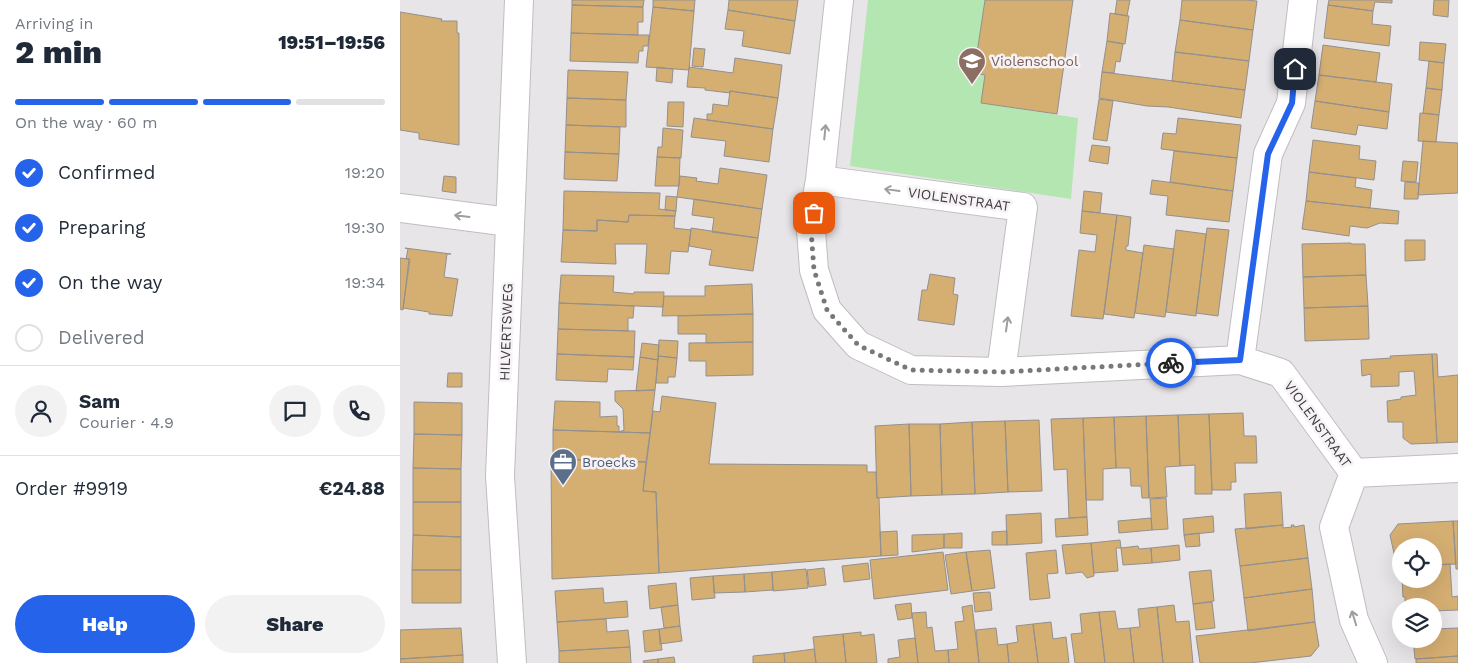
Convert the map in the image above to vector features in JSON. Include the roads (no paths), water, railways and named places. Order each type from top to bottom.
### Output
[{"type":"street","name":"HILVERTSWEG","points":[[512,663],[500,476],[519,0]]},
{"type":"street","name":"VIOLENSTRAAT","points":[[839,0],[820,180],[811,230],[814,270],[827,310],[858,345],[911,370],[1001,372],[1240,360],[1280,373],[1354,473],[1458,468]]},
{"type":"street","points":[[1240,360],[1268,154],[1292,103],[1303,0]]},
{"type":"street","name":"VIOLENSTRAAT","points":[[820,180],[1023,207],[1001,372]]},
{"type":"street","points":[[400,208],[510,222]]},
{"type":"street","points":[[1354,473],[1334,527],[1354,620],[1373,663]]},
{"type":"place","name":"Violenschool","points":[[972,85]]},
{"type":"place","name":"Broecks","points":[[563,486]]}]
